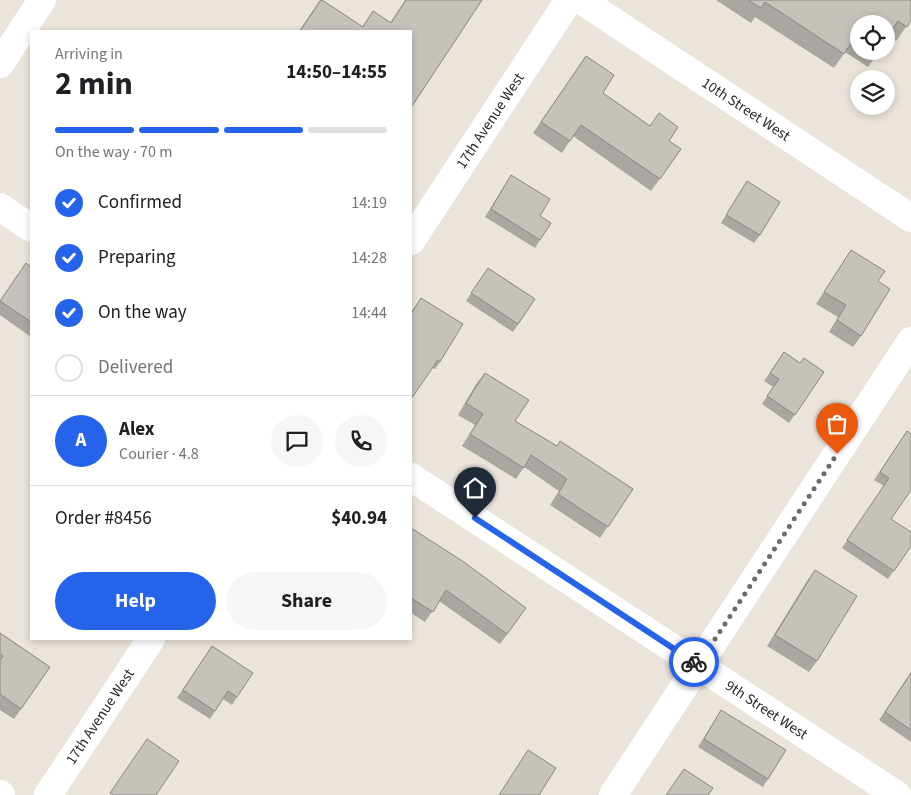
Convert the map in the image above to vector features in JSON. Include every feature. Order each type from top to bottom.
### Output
[{"type":"street","points":[[0,64],[42,0]]},
{"type":"street","name":"17th Avenue West","points":[[412,239],[569,0]]},
{"type":"street","name":"10th Street West","points":[[581,0],[911,218]]},
{"type":"street","points":[[0,207],[30,227]]},
{"type":"street","points":[[613,795],[911,341]]},
{"type":"street","name":"9th Street West","points":[[412,478],[897,795]]},
{"type":"street","name":"17th Avenue West","points":[[48,795],[150,640]]},
{"type":"building","points":[[321,0],[363,27],[373,11],[391,23],[406,0],[482,0],[412,106],[412,30],[301,30]]},
{"type":"building","points":[[748,0],[911,0],[911,20],[907,27],[898,21],[895,26],[895,15],[850,15],[850,45],[844,54],[765,2],[761,8]]},
{"type":"building","points":[[586,56],[614,75],[603,93],[650,126],[659,113],[678,127],[669,141],[681,149],[660,179],[581,125],[570,141],[541,122]]},
{"type":"building","points":[[511,175],[550,199],[540,216],[551,223],[540,240],[491,209]]},
{"type":"building","points":[[747,181],[780,202],[760,235],[726,215]]},
{"type":"building","points":[[851,250],[885,271],[878,281],[890,289],[861,336],[837,320],[846,305],[824,292]]},
{"type":"building","points":[[26,263],[30,266],[30,321],[0,301]]},
{"type":"building","points":[[488,268],[535,299],[518,324],[471,293]]},
{"type":"building","points":[[421,298],[463,324],[440,362],[438,360],[412,398],[412,312]]},
{"type":"building","points":[[784,352],[800,363],[804,358],[824,372],[795,415],[767,396],[779,379],[770,373]]},
{"type":"building","points":[[485,373],[529,400],[515,421],[557,446],[560,441],[633,489],[608,527],[558,494],[567,479],[531,455],[524,468],[470,434],[483,414],[466,403]]},
{"type":"building","points":[[907,431],[911,434],[911,490],[891,519],[911,532],[911,546],[894,571],[847,540],[889,478],[880,472]]},
{"type":"building","points":[[412,529],[464,562],[526,608],[507,634],[446,590],[433,612],[412,599]]},
{"type":"building","points":[[815,570],[857,596],[817,661],[775,635]]},
{"type":"building","points":[[0,633],[50,667],[21,709],[0,694],[0,660],[3,656],[0,654]]},
{"type":"building","points":[[212,646],[253,673],[237,697],[228,691],[215,711],[183,690]]},
{"type":"building","points":[[911,673],[911,730],[885,712]]},
{"type":"building","points":[[721,710],[786,750],[768,779],[704,739]]},
{"type":"building","points":[[147,739],[179,761],[156,795],[113,795],[110,793]]},
{"type":"building","points":[[528,750],[556,768],[539,795],[499,795]]},
{"type":"building","points":[[684,769],[713,788],[708,795],[666,795]]},
{"type":"way so far","points":[[694,662],[698,665],[837,454]]},
{"type":"route","points":[[475,518],[694,662]]}]
